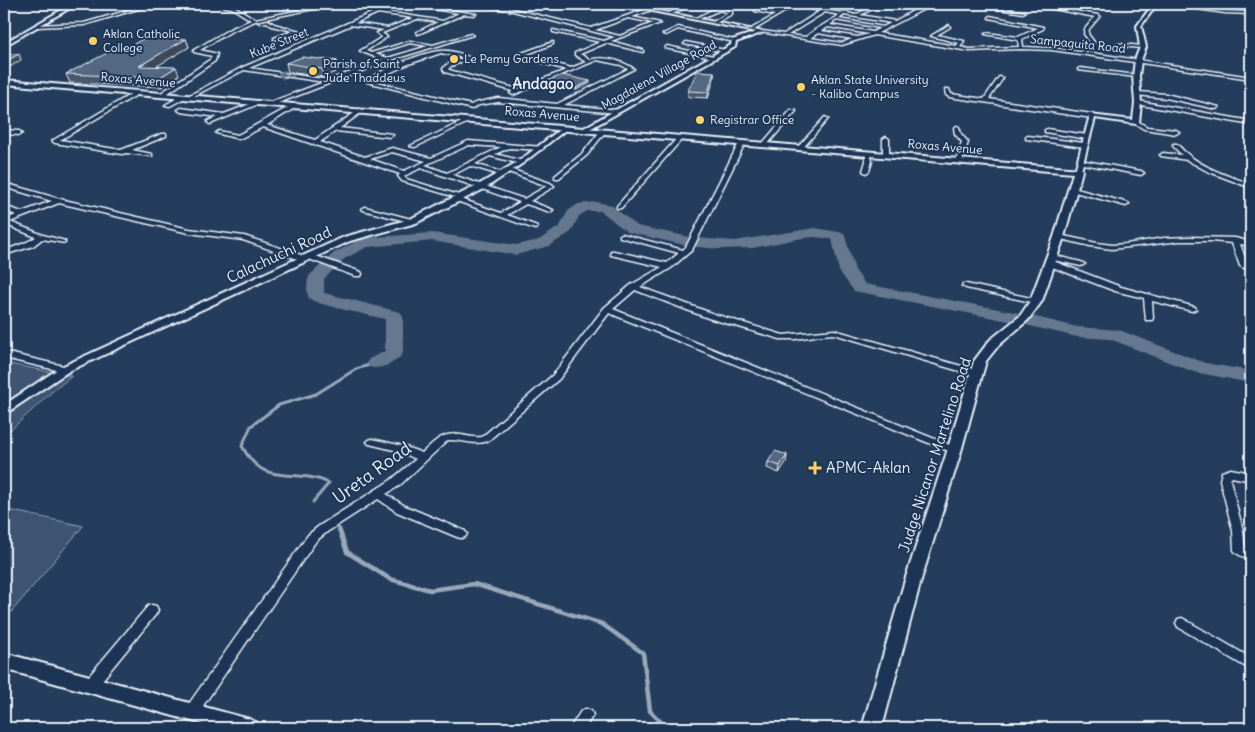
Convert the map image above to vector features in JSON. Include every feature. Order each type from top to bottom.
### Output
[{"type":"main road","name":"Roxas Avenue","points":[[4,82],[868,154],[959,161],[1079,166]]},
{"type":"main road","name":"Judge Nicanor Martelino Road","points":[[872,728],[913,580],[980,361],[990,347],[1024,318],[1036,301],[1059,238],[1079,166]]},
{"type":"main road","points":[[4,661],[249,728]]},
{"type":"street","points":[[88,6],[96,4]]},
{"type":"street","points":[[4,45],[72,5],[117,4]]},
{"type":"street","points":[[36,26],[84,24],[152,4]]},
{"type":"street","points":[[211,4],[233,7],[253,21],[268,21],[273,25],[298,31],[276,39]]},
{"type":"street","points":[[349,4],[378,12],[444,22]]},
{"type":"street","points":[[369,10],[387,4]]},
{"type":"street","points":[[402,4],[474,14]]},
{"type":"street","points":[[474,4],[486,4],[509,9],[620,37]]},
{"type":"street","points":[[620,4],[762,32],[842,44],[872,34],[926,6]]},
{"type":"street","points":[[698,18],[738,4]]},
{"type":"street","points":[[814,9],[823,4]]},
{"type":"street","points":[[858,15],[881,4]]},
{"type":"street","points":[[913,4],[926,6],[938,4]]},
{"type":"street","points":[[973,4],[1023,12]]},
{"type":"street","points":[[1029,4],[1098,16],[1087,28],[1086,34],[1092,42],[1082,53]]},
{"type":"street","points":[[1136,122],[1138,94],[1136,76],[1138,60],[1143,47],[1139,26],[1155,4]]},
{"type":"street","points":[[1164,4],[1181,6],[1178,10],[1206,14],[1212,11],[1251,13]]},
{"type":"street","points":[[1000,8],[1006,5]]},
{"type":"street","points":[[671,13],[687,6]]},
{"type":"street","points":[[802,6],[827,11],[844,11],[895,22]]},
{"type":"street","points":[[901,6],[920,10]]},
{"type":"street","points":[[163,94],[213,60],[215,55],[196,51],[231,30],[253,21],[316,8]]},
{"type":"street","points":[[592,29],[650,9]]},
{"type":"street","points":[[753,29],[788,9]]},
{"type":"street","points":[[715,22],[731,13],[719,10]]},
{"type":"street","points":[[756,10],[778,14]]},
{"type":"street","points":[[785,35],[827,11]]},
{"type":"street","points":[[806,39],[844,11]]},
{"type":"street","name":"Kube Street","points":[[187,96],[243,68],[378,12]]},
{"type":"street","points":[[418,32],[464,13]]},
{"type":"street","points":[[904,17],[894,13],[912,14]]},
{"type":"street","points":[[589,62],[577,54],[658,23],[627,16]]},
{"type":"street","points":[[987,34],[1020,39],[1042,28],[990,17]]},
{"type":"street","points":[[404,65],[362,51],[385,37],[379,34],[387,29],[416,18]]},
{"type":"street","points":[[835,19],[884,28]]},
{"type":"street","points":[[352,24],[387,29]]},
{"type":"street","name":"Sampaguita Road","points":[[826,25],[970,50],[1021,48],[1082,53],[1160,63],[1251,78]]},
{"type":"street","points":[[949,26],[934,36],[962,42],[956,48]]},
{"type":"street","points":[[665,34],[678,28],[734,41]]},
{"type":"street","points":[[554,31],[641,51]]},
{"type":"street","name":"Magdalena Village Road","points":[[584,130],[733,46],[734,41],[762,32]]},
{"type":"street","points":[[816,32],[859,39]]},
{"type":"street","points":[[273,103],[387,60],[471,35]]},
{"type":"street","points":[[1020,39],[1021,48]]},
{"type":"street","points":[[371,54],[410,42],[434,46]]},
{"type":"street","points":[[551,43],[520,55],[553,63],[568,69]]},
{"type":"street","points":[[686,43],[724,51]]},
{"type":"street","points":[[1119,45],[1143,47]]},
{"type":"street","points":[[667,47],[713,57]]},
{"type":"street","points":[[970,50],[975,55]]},
{"type":"street","points":[[472,107],[369,80],[404,65],[438,53],[447,52],[468,58],[448,66],[445,69],[447,71],[518,91]]},
{"type":"street","points":[[1160,63],[1163,57]]},
{"type":"street","points":[[412,146],[468,120],[472,107],[477,104],[498,100],[568,69],[604,59],[630,66],[632,69],[558,105]]},
{"type":"street","points":[[243,68],[328,81]]},
{"type":"street","points":[[1080,69],[1136,76]]},
{"type":"street","points":[[986,100],[1000,78]]},
{"type":"street","points":[[947,90],[949,95],[1136,122],[1141,127],[1176,132]]},
{"type":"street","points":[[138,92],[55,141],[120,152],[164,135]]},
{"type":"street","points":[[1138,94],[1166,96],[1216,107]]},
{"type":"street","points":[[168,105],[187,96]]},
{"type":"street","points":[[498,100],[617,111]]},
{"type":"street","points":[[210,122],[260,102]]},
{"type":"street","points":[[230,142],[296,105]]},
{"type":"street","points":[[1138,106],[1183,114]]},
{"type":"street","points":[[1138,106],[1251,123]]},
{"type":"street","points":[[181,110],[225,116]]},
{"type":"street","points":[[316,142],[360,111]]},
{"type":"street","points":[[764,145],[793,111]]},
{"type":"street","name":"Judge Nicanor Martelino Road","points":[[1079,166],[1092,116]]},
{"type":"street","points":[[800,148],[825,119]]},
{"type":"street","points":[[263,125],[404,172]]},
{"type":"street","name":"Calachuchi Road","points":[[4,410],[65,369],[352,237],[413,221],[481,187],[541,148],[565,128]]},
{"type":"street","points":[[957,128],[958,134],[965,142],[959,161]]},
{"type":"street","points":[[335,129],[390,135]]},
{"type":"street","points":[[1046,130],[1086,137]]},
{"type":"street","points":[[556,177],[585,154],[602,131]]},
{"type":"street","points":[[4,132],[19,133]]},
{"type":"street","points":[[219,133],[238,137]]},
{"type":"street","points":[[619,207],[680,138]]},
{"type":"street","points":[[1028,138],[1084,145]]},
{"type":"street","points":[[886,139],[886,155]]},
{"type":"street","points":[[534,227],[404,180],[400,176],[404,172],[468,143],[541,148]]},
{"type":"street","name":"Ureta Road","points":[[191,712],[312,538],[323,528],[394,483],[449,436],[477,441],[484,439],[556,378],[607,310],[634,287],[668,266],[684,252],[692,243],[742,143]]},
{"type":"street","points":[[447,175],[511,145]]},
{"type":"street","points":[[1174,145],[1179,152],[1190,159],[1219,174],[1251,186]]},
{"type":"street","points":[[364,159],[392,150],[430,160]]},
{"type":"street","points":[[126,151],[150,155]]},
{"type":"street","points":[[489,154],[521,162]]},
{"type":"street","points":[[866,171],[869,161],[868,154]]},
{"type":"street","points":[[1163,155],[1190,159]]},
{"type":"street","points":[[470,164],[551,186],[502,215]]},
{"type":"street","points":[[419,166],[550,210]]},
{"type":"street","points":[[1079,166],[1141,173]]},
{"type":"street","points":[[4,185],[58,201],[189,231],[244,238],[358,274]]},
{"type":"street","points":[[1073,190],[1126,204]]},
{"type":"street","points":[[4,222],[58,201]]},
{"type":"street","points":[[4,208],[23,215]]},
{"type":"street","points":[[365,209],[413,221]]},
{"type":"street","points":[[4,222],[41,237],[63,242]]},
{"type":"street","points":[[622,236],[684,252]]},
{"type":"street","points":[[4,253],[30,244],[41,237]]},
{"type":"street","points":[[1059,238],[1106,247],[1120,247],[1170,240],[1203,239],[1235,240],[1251,244]]},
{"type":"street","points":[[1235,240],[1244,266]]},
{"type":"street","points":[[614,253],[668,266]]},
{"type":"street","points":[[1051,260],[1081,264]]},
{"type":"street","points":[[1051,260],[1103,284],[1192,309]]},
{"type":"street","points":[[966,286],[1036,301]]},
{"type":"street","points":[[634,287],[711,316],[784,337],[792,338],[827,331],[834,332],[976,373]]},
{"type":"street","points":[[1148,297],[1149,318]]},
{"type":"street","points":[[607,310],[954,450]]},
{"type":"street","points":[[4,355],[65,369]]},
{"type":"street","points":[[372,442],[400,448],[423,458]]},
{"type":"street","points":[[1251,477],[1231,473],[1226,475],[1225,480],[1238,531],[1240,550],[1251,557]]},
{"type":"street","points":[[378,493],[401,509],[461,534]]},
{"type":"street","points":[[90,685],[152,610]]},
{"type":"street","points":[[1182,623],[1251,664]]},
{"type":"street","points":[[577,728],[586,715]]},
{"type":"shaded area","points":[[4,363],[72,376],[4,436]]},
{"type":"shaded area","points":[[4,509],[83,526],[4,621]]},
{"type":"building","points":[[143,39],[186,39],[139,66],[176,67],[159,78],[66,74],[119,47],[128,47]]},
{"type":"building","points":[[4,54],[19,54],[4,62]]},
{"type":"building","points":[[302,57],[337,61],[322,69],[286,63]]},
{"type":"building","points":[[697,71],[714,72],[708,92],[688,91]]},
{"type":"building","points":[[562,75],[590,81],[576,88],[547,81]]},
{"type":"building","points":[[775,451],[787,455],[780,466],[768,462]]},
{"type":"waterway","points":[[332,263],[339,256],[363,243],[397,239],[432,237],[516,250],[544,243],[566,229],[573,214],[583,207],[596,206],[606,208],[632,229],[689,241]]},
{"type":"waterway","points":[[697,242],[724,245],[752,244],[802,233],[827,233],[839,236],[847,271],[860,288],[1019,318]]},
{"type":"waterway","points":[[328,265],[316,278],[316,296],[394,316],[394,353],[376,363]]},
{"type":"waterway","points":[[1032,321],[1077,332],[1113,334],[1201,368],[1251,377]]},
{"type":"waterway","points":[[313,502],[329,483],[315,478],[270,473],[260,468],[251,460],[242,446],[251,426],[279,405],[316,394],[356,369],[376,363]]},
{"type":"waterway","points":[[339,529],[347,552],[390,579],[430,590],[474,584],[602,624],[643,653],[650,711],[667,728]]},
{"type":"place","name":"Aklan Catholic College","points":[[93,41]]},
{"type":"place","name":"Le Pemy Gardens","points":[[454,59]]},
{"type":"place","name":"Parish of Saint Jude Thaddeus","points":[[313,71]]},
{"type":"place","name":"Aklan State University - Kalibo Campus","points":[[801,87]]},
{"type":"place","name":"Registrar Office","points":[[700,120]]},
{"type":"place","name":"APMC-Aklan","points":[[815,468]]},
{"type":"district","name":"Andagao","points":[[543,84]]}]
